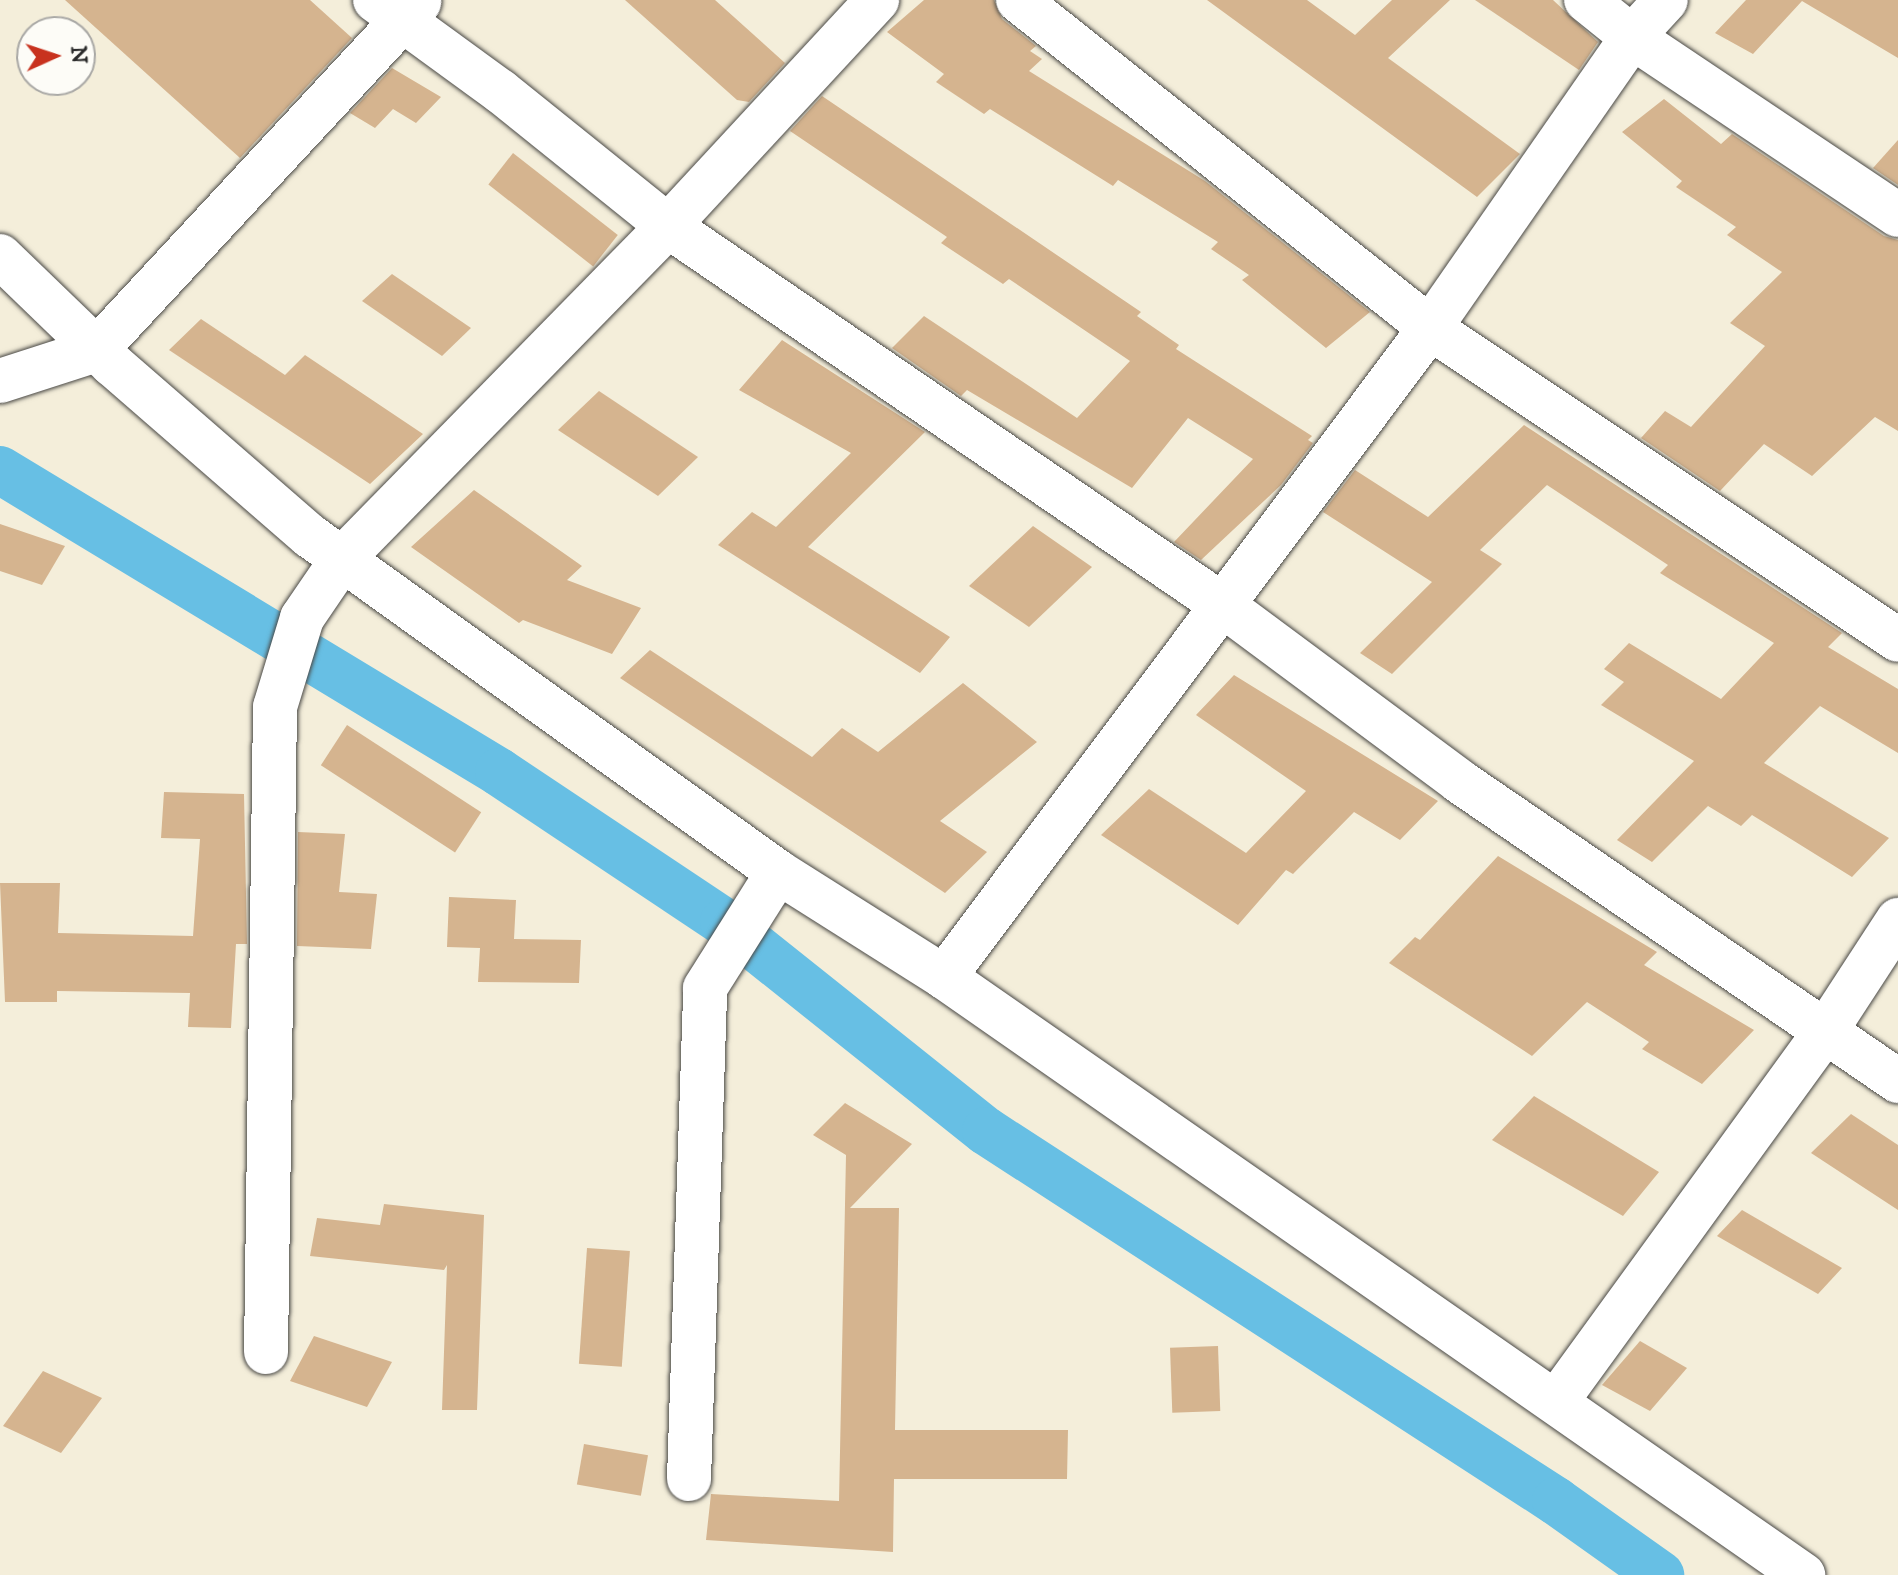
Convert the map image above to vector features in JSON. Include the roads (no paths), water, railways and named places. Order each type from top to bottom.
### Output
[{"type":"street","points":[[266,1352],[275,707],[302,618],[343,558],[668,226],[877,0]]},
{"type":"street","points":[[1018,0],[1430,328],[1898,640]]},
{"type":"street","points":[[1586,0],[1632,37],[1898,215]]},
{"type":"street","points":[[944,977],[1430,328],[1632,37],[1666,0]]},
{"type":"street","points":[[0,381],[96,350],[399,7],[668,226],[1221,604],[1459,781],[1898,1081]]},
{"type":"street","points":[[0,256],[96,350],[310,536],[778,872],[944,977],[1803,1575]]},
{"type":"street","points":[[689,1479],[705,988],[778,872]]},
{"type":"street","points":[[1556,1402],[1825,1032],[1898,920]]},
{"type":"waterway","points":[[0,470],[499,772],[724,922],[986,1131],[1556,1501],[1660,1575]]}]
